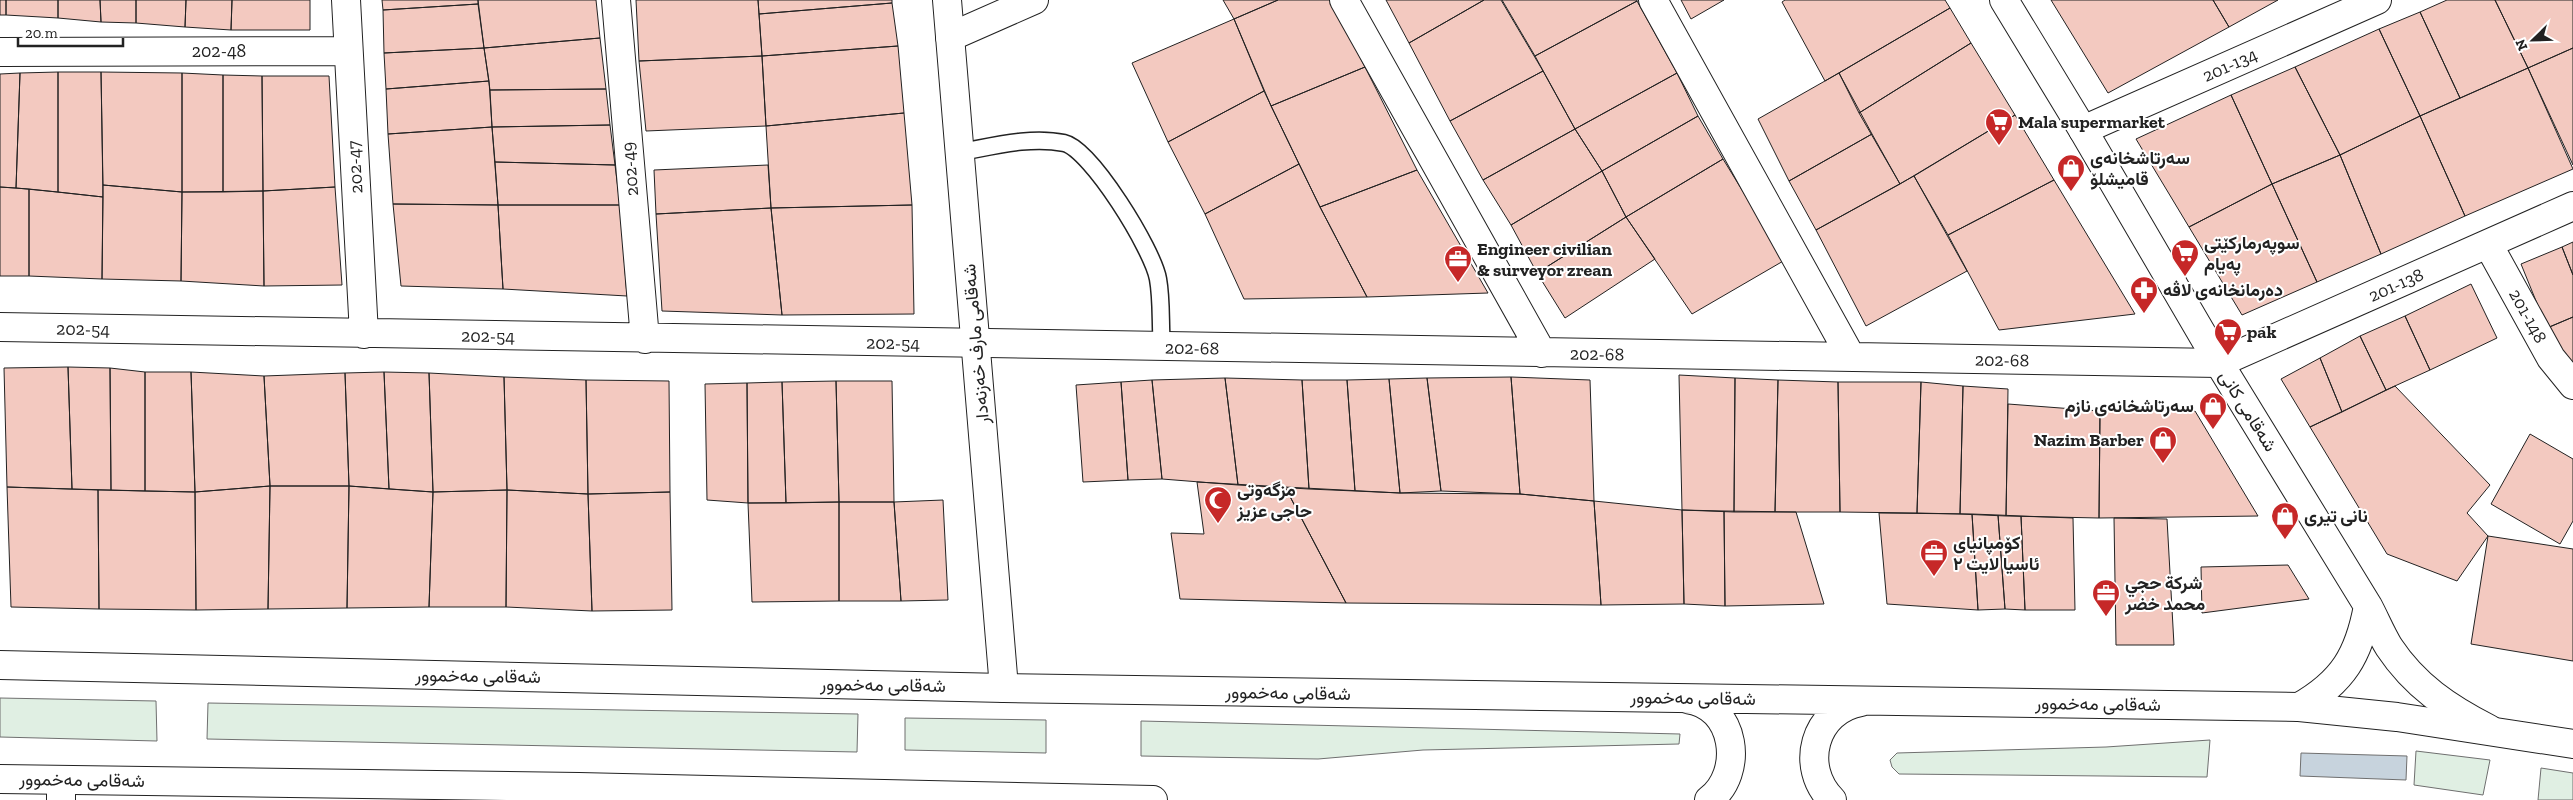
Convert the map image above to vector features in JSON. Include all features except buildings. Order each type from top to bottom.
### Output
[{"type":"main road","name":"202-47","points":[[346,0],[364,334]]},
{"type":"main road","name":"202-49","points":[[616,0],[645,339]]},
{"type":"main road","name":"شەقامی مارف خەزنەدار","points":[[947,0],[962,152],[1004,688]]},
{"type":"main road","points":[[950,37],[1034,0]]},
{"type":"main road","points":[[1344,0],[1542,353]]},
{"type":"main road","points":[[1653,0],[1851,357]]},
{"type":"main road","name":"شەقامی کانی","points":[[2004,0],[2083,130],[2219,363],[2368,606],[2388,646],[2417,681],[2452,710],[2492,731]]},
{"type":"main road","name":"201-134","points":[[2083,130],[2332,9],[2376,0]]},
{"type":"main road","name":"202-48","points":[[0,52],[348,51]]},
{"type":"main road","name":"201-138","points":[[2219,363],[2573,206]]},
{"type":"main road","name":"201-148","points":[[2488,244],[2551,358],[2573,385]]},
{"type":"main road","name":"202-54","points":[[0,327],[976,345]]},
{"type":"main road","name":"202-68","points":[[976,345],[2219,363]]},
{"type":"main road","points":[[2299,707],[2321,694],[2340,677],[2357,648],[2363,632],[2368,606]]},
{"type":"main road","name":"شەقامی مەخموور","points":[[0,665],[1004,688],[2299,707],[2397,717],[2573,744]]},
{"type":"main road","points":[[1682,698],[1691,699],[1708,707],[1722,721],[1730,739],[1732,757],[1729,775],[1720,791],[1709,800]]},
{"type":"main road","points":[[1832,800],[1821,786],[1814,769],[1816,741],[1820,731],[1831,716],[1847,706],[1868,701]]},
{"type":"main road","name":"شەقامی مەخموور","points":[[0,779],[61,790],[1153,800]]},
{"type":"lane","points":[[962,152],[1024,141],[1065,143],[1081,152],[1136,225],[1149,253],[1158,278],[1162,347]]},
{"type":"green space","points":[[0,698],[156,701],[157,741],[0,737]]},
{"type":"green space","points":[[208,703],[858,714],[857,752],[207,739]]},
{"type":"green space","points":[[905,718],[1046,720],[1046,753],[905,750]]},
{"type":"green space","points":[[1141,721],[1680,734],[1679,744],[1423,750],[1318,759],[1141,756]]},
{"type":"green space","points":[[2210,740],[2207,777],[1899,774],[1892,767],[1890,760],[1897,753],[2106,747]]},
{"type":"green space","points":[[2416,751],[2490,760],[2483,795],[2414,785]]},
{"type":"green space","points":[[2541,768],[2573,773],[2573,800],[2538,800]]},
{"type":"shaded area","points":[[2301,753],[2407,756],[2406,780],[2300,776]]},
{"type":"place","name":"Mala supermarket","points":[[1999,146]]},
{"type":"place","name":"سەرتاشخانەی قامیشلۆ","points":[[2071,192]]},
{"type":"place","name":"سوپەرماركێتی پەیام","points":[[2185,277]]},
{"type":"place","name":"Engineer civilian & surveyor zrean","points":[[1458,283]]},
{"type":"place","name":"دەرمانخانەی لاڤە","points":[[2144,314]]},
{"type":"place","name":"pak","points":[[2228,356]]},
{"type":"place","name":"سەرتاشخانەی نازم","points":[[2213,430]]},
{"type":"place","name":"Nazim Barber","points":[[2163,464]]},
{"type":"place","name":"مزگەوتی حاجی عزیز","points":[[1218,524]]},
{"type":"place","name":"نانی تیری","points":[[2285,540]]},
{"type":"place","name":"کۆمپانیای ئاسیا لایت ٢","points":[[1934,577]]},
{"type":"place","name":"شركة حجي محمد خضر","points":[[2106,617]]}]
